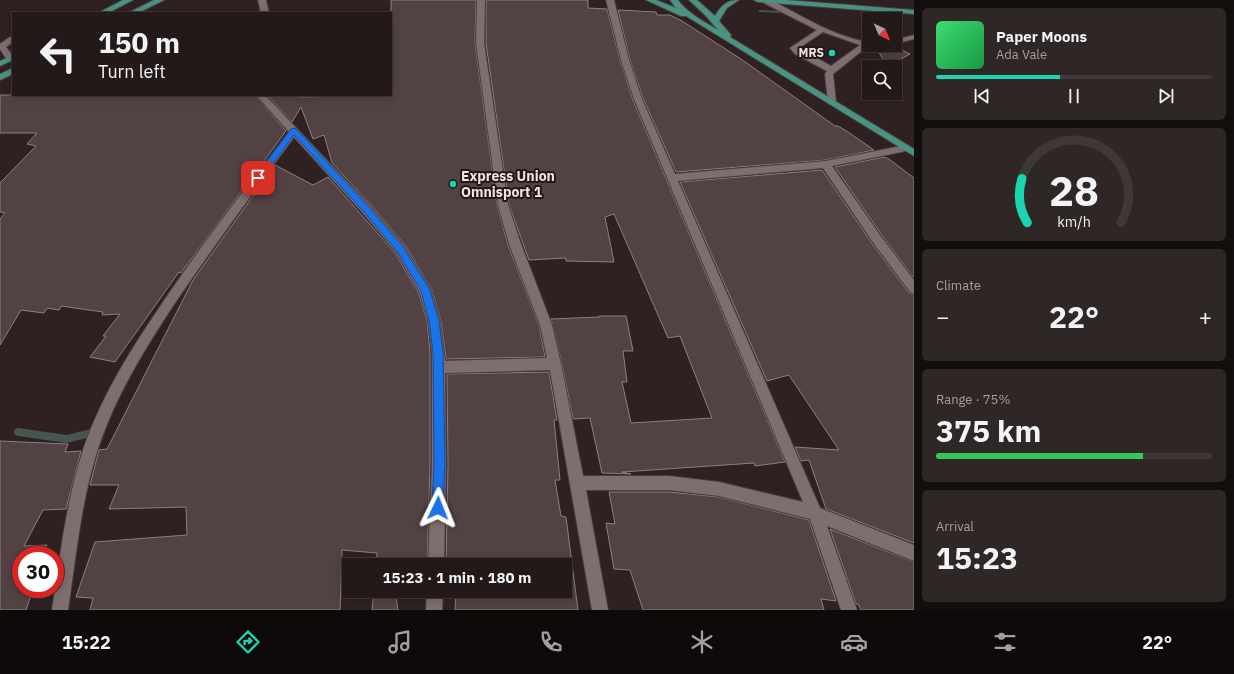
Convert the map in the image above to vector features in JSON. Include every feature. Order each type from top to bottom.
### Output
[{"type":"main road","points":[[104,12],[129,0]]},
{"type":"main road","points":[[134,12],[160,0]]},
{"type":"main road","points":[[149,5],[165,0]]},
{"type":"main road","points":[[650,0],[695,19]]},
{"type":"main road","points":[[674,0],[678,6],[695,19],[910,150]]},
{"type":"main road","points":[[693,0],[715,20],[731,40]]},
{"type":"main road","points":[[715,20],[724,7],[735,0]]},
{"type":"main road","points":[[758,0],[914,12]]},
{"type":"main road","points":[[0,64],[12,58]]},
{"type":"main road","points":[[0,77],[12,71]]},
{"type":"street","points":[[262,0],[264,12]]},
{"type":"street","points":[[481,0],[480,43],[503,205],[515,244],[546,326],[555,364],[600,610]]},
{"type":"street","points":[[610,0],[625,60],[638,99],[815,513],[849,610]]},
{"type":"street","points":[[767,1],[823,29],[862,43]]},
{"type":"street","points":[[823,29],[794,48],[798,52],[832,70]]},
{"type":"street","points":[[902,40],[914,37]]},
{"type":"street","points":[[12,41],[2,46],[12,58]]},
{"type":"street","points":[[832,102],[829,74],[832,70],[862,48]]},
{"type":"street","points":[[261,96],[366,209],[400,249],[425,290],[434,321],[438,367],[439,464],[436,558]]},
{"type":"street","points":[[60,610],[73,520],[85,470],[98,429],[117,386],[141,343],[205,249],[294,131]]},
{"type":"street","points":[[672,178],[826,164],[910,150]]},
{"type":"street","points":[[826,164],[876,238],[914,290]]},
{"type":"street","points":[[438,367],[555,364]]},
{"type":"street","points":[[577,483],[669,482],[694,485],[765,499],[815,513],[914,553]]},
{"type":"street","points":[[434,610],[435,598]]},
{"type":"building","points":[[391,0],[476,0],[475,43],[497,205],[508,245],[539,325],[545,357],[446,359],[441,321],[432,290],[405,245],[371,205],[332,163],[324,135],[313,139],[301,107],[292,122],[268,96],[392,96]]},
{"type":"building","points":[[486,0],[588,0],[588,8],[607,9],[620,60],[633,100],[785,462],[755,466],[754,463],[622,472],[631,474],[602,473],[590,418],[573,419],[551,319],[626,316],[633,351],[623,351],[627,382],[622,382],[631,423],[712,418],[680,336],[668,338],[614,214],[605,217],[614,262],[566,261],[566,258],[529,260],[509,205],[486,43]]},
{"type":"building","points":[[618,10],[656,12],[657,15],[670,15],[682,21],[741,59],[835,126],[838,126],[848,132],[874,150],[826,160],[676,172],[643,98],[630,60]]},
{"type":"building","points":[[902,50],[910,54],[899,60],[883,60],[879,52],[902,52]]},
{"type":"building","points":[[0,95],[256,96],[286,131],[181,273],[179,272],[115,362],[90,357],[106,336],[103,336],[120,314],[102,315],[103,312],[61,306],[59,310],[47,308],[44,313],[21,310],[0,345],[0,219],[5,213],[0,212],[0,183],[36,146],[27,144],[37,133],[0,133]]},
{"type":"building","points":[[884,157],[889,159],[914,178],[914,278],[881,234],[835,167]]},
{"type":"building","points":[[275,165],[313,185],[328,177],[395,253],[418,292],[427,321],[430,352],[430,464],[427,558],[377,558],[377,553],[342,550],[340,610],[90,610],[93,598],[76,597],[95,542],[187,535],[186,507],[109,509],[119,485],[90,485],[99,450],[107,449],[193,280]]},
{"type":"building","points":[[822,170],[871,242],[909,293],[914,295],[914,543],[826,509],[809,460],[801,461],[795,447],[839,450],[789,375],[767,381],[680,182]]},
{"type":"building","points":[[549,372],[557,420],[554,420],[560,480],[555,480],[561,516],[566,517],[571,558],[446,558],[448,464],[447,374]]},
{"type":"building","points":[[0,441],[68,444],[65,452],[81,451],[66,509],[43,510],[24,546],[12,546],[12,598],[30,598],[26,610],[0,610]]},
{"type":"building","points":[[609,492],[669,492],[719,497],[809,520],[836,601],[821,599],[824,610],[643,610],[630,570],[614,569],[606,523],[615,524]]},
{"type":"building","points":[[830,529],[914,562],[914,610],[861,610],[858,604],[856,604]]},
{"type":"building","points":[[47,545],[47,546],[24,546]]},
{"type":"building","points":[[572,564],[578,610],[455,610],[456,598],[572,598]]},
{"type":"building","points":[[373,598],[396,598],[398,610],[372,610]]},
{"type":"waterway","points":[[761,11],[782,12]]},
{"type":"waterway","points":[[18,432],[67,439],[95,432]]},
{"type":"place","name":"MRS","points":[[832,53]]},
{"type":"place","name":"Express Union Omnisport 1","points":[[453,184]]},
{"type":"route","points":[[258,178],[294,131],[366,209],[400,249],[425,290],[434,321],[438,352],[438,508]]}]
